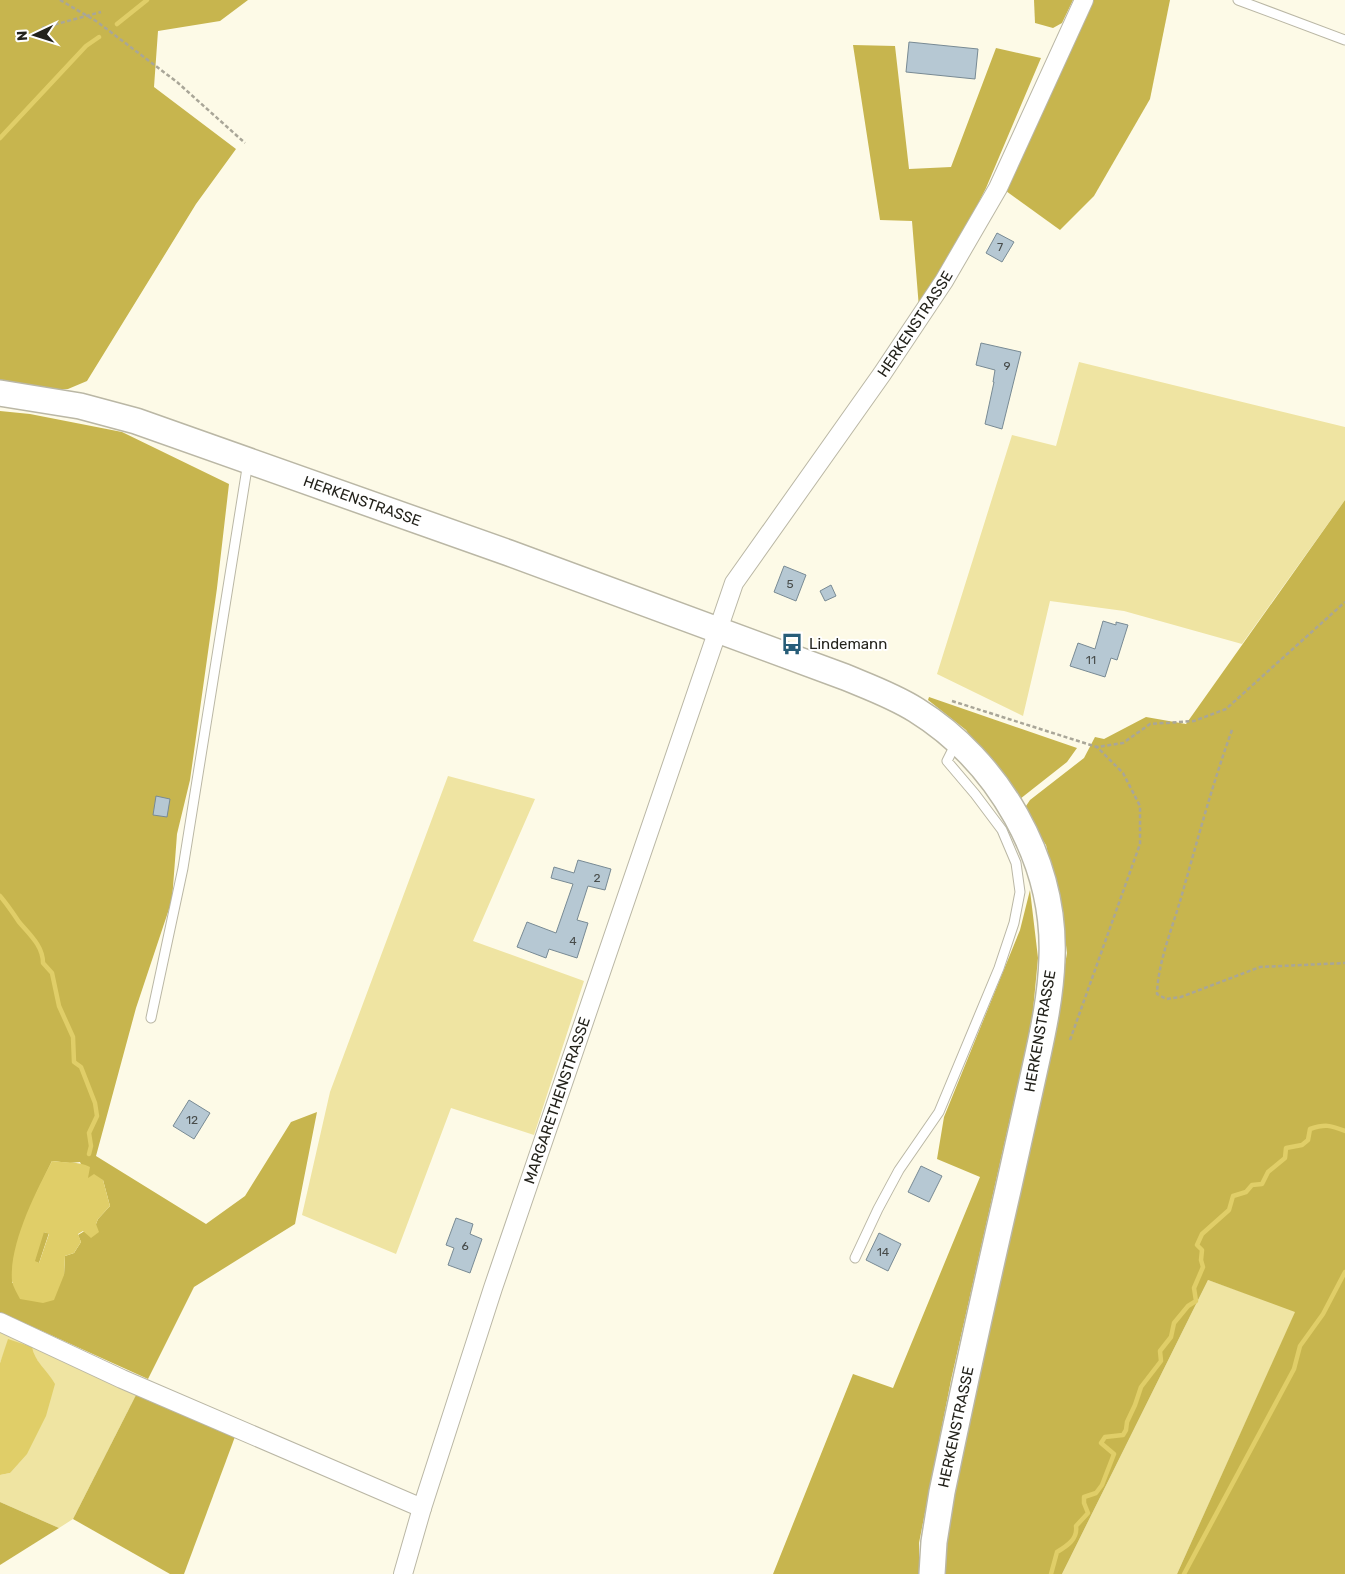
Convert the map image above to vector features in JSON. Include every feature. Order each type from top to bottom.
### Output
[{"type":"main road","name":"HERKENSTRASSE","points":[[0,393],[80,406],[136,421],[509,553],[882,692],[916,710],[957,741],[996,784],[1018,820],[1034,854],[1050,920],[1052,956],[1050,989],[1045,1021],[942,1492],[934,1542],[932,1574]]},
{"type":"street","name":"HERKENSTRASSE","points":[[718,630],[734,583],[882,374],[959,256],[998,188],[1084,0]]},
{"type":"street","name":"MARGARETHENSTRASSE","points":[[403,1574],[422,1508],[494,1288],[718,630]]},
{"type":"street","points":[[0,1322],[122,1379],[422,1508]]},
{"type":"lane","points":[[1238,0],[1345,40]]},
{"type":"lane","points":[[151,1018],[184,868],[248,460]]},
{"type":"lane","points":[[855,1258],[899,1170],[938,1112],[999,968],[1014,923],[1020,892],[1016,863],[1002,830],[948,761],[957,741]]},
{"type":"path","points":[[60,0],[131,46],[178,82],[244,144]]},
{"type":"path","points":[[42,28],[101,12]]},
{"type":"path","points":[[952,701],[1096,747],[1122,743],[1150,724],[1194,721],[1226,709],[1345,602]]},
{"type":"path","points":[[1232,730],[1174,920],[1158,980],[1157,994],[1166,999],[1181,997],[1260,967],[1345,963]]},
{"type":"path","points":[[1070,1040],[1140,844],[1140,806],[1122,773],[1096,747]]},
{"type":"shaded area","points":[[0,0],[248,0],[220,21],[158,31],[154,87],[236,149],[196,204],[87,381],[68,389],[50,390],[0,380]]},
{"type":"shaded area","points":[[1034,0],[1073,0],[1062,23],[1053,28],[1035,23]]},
{"type":"shaded area","points":[[1088,0],[1170,0],[1150,99],[1094,196],[1060,230],[1006,191]]},
{"type":"shaded area","points":[[853,45],[895,46],[909,169],[951,167],[996,48],[1041,58],[986,188],[958,244],[919,308],[912,221],[880,220]]},
{"type":"shaded area","points":[[1079,362],[1345,427],[1345,500],[1242,644],[1124,611],[1050,601],[1023,716],[937,674],[1012,435],[1056,446]]},
{"type":"shaded area","points":[[0,411],[30,414],[122,432],[229,484],[217,588],[190,780],[177,834],[172,900],[136,1008],[96,1156],[206,1224],[245,1196],[291,1122],[317,1112],[295,1224],[194,1287],[148,1379],[0,1312]],"holes":[[[52,1161],[80,1162],[88,1179],[103,1180],[110,1206],[96,1224],[78,1235],[81,1242],[74,1253],[65,1256],[64,1275],[12,1283],[37,1192]]]},
{"type":"shaded area","points":[[1345,500],[1345,1574],[1177,1574],[1295,1312],[1208,1280],[1062,1574],[939,1574],[938,1565],[1055,1022],[1067,953],[1061,906],[1046,845],[1025,814],[1026,806],[1030,800],[1084,758],[1095,737],[1104,739],[1146,717],[1186,724]]},
{"type":"shaded area","points":[[929,697],[1077,748],[1067,762],[1020,799],[1013,797],[966,730],[928,700]]},
{"type":"shaded area","points":[[448,776],[535,799],[473,941],[584,981],[534,1135],[451,1108],[396,1254],[302,1215],[330,1092]]},
{"type":"shaded area","points":[[1030,890],[1038,958],[1032,1021],[951,1380],[919,1543],[919,1574],[773,1574],[853,1374],[893,1388],[980,1177],[937,1159],[944,1117],[1020,930]]},
{"type":"shaded area","points":[[52,1161],[76,1163],[90,1167],[88,1178],[94,1174],[103,1180],[110,1206],[98,1219],[96,1224],[99,1232],[91,1238],[83,1231],[78,1234],[81,1242],[74,1253],[65,1256],[64,1275],[54,1300],[43,1303],[20,1299],[12,1281],[12,1267],[24,1220]],"holes":[[[44,1232],[49,1234],[39,1263],[35,1261]]]},
{"type":"shaded area","points":[[43,1232],[49,1233],[39,1263],[34,1262]]},
{"type":"shaded area","points":[[1208,1280],[1296,1311],[1177,1574],[1062,1574]]},
{"type":"shaded area","points":[[0,1331],[137,1393],[73,1519],[59,1528],[0,1502],[0,1475],[10,1473],[38,1361],[33,1355],[4,1353],[0,1363]]},
{"type":"shaded area","points":[[8,1339],[32,1347],[35,1357],[55,1384],[46,1416],[27,1454],[10,1473],[0,1475],[0,1363]]},
{"type":"shaded area","points":[[137,1393],[236,1434],[184,1574],[170,1574],[73,1519]]},
{"type":"shaded area","points":[[0,1502],[59,1528],[0,1565]]},
{"type":"building","points":[[909,42],[978,49],[975,79],[906,72]]},
{"type":"building","points":[[997,233],[1014,242],[1002,262],[986,253]]},
{"type":"building","points":[[981,343],[1021,352],[1002,429],[985,424],[995,370],[976,365]]},
{"type":"building","points":[[784,566],[806,575],[796,601],[774,592]]},
{"type":"building","points":[[831,585],[836,596],[825,601],[820,591]]},
{"type":"building","points":[[1103,621],[1116,625],[1116,622],[1128,625],[1117,660],[1111,658],[1105,677],[1070,666],[1078,643],[1095,649]]},
{"type":"building","points":[[156,796],[170,799],[167,817],[153,815]]},
{"type":"building","points":[[578,860],[611,869],[605,890],[588,886],[577,920],[588,923],[577,958],[549,949],[546,958],[517,947],[527,922],[556,933],[573,884],[551,878],[554,867],[574,873]]},
{"type":"building","points":[[189,1100],[210,1113],[194,1139],[173,1126]]},
{"type":"building","points":[[921,1166],[942,1176],[929,1202],[908,1192]]},
{"type":"building","points":[[456,1218],[473,1224],[470,1234],[482,1239],[470,1273],[448,1265],[454,1248],[446,1245]]},
{"type":"building","points":[[879,1233],[901,1244],[888,1271],[866,1260]]},
{"type":"waterway","points":[[117,24],[147,0]]},
{"type":"waterway","points":[[0,138],[86,46],[99,37]]},
{"type":"waterway","points":[[0,896],[35,941],[41,951],[43,963],[52,973],[59,1006],[73,1037],[74,1062],[81,1067],[95,1103],[97,1116],[89,1133],[91,1146],[89,1154]]},
{"type":"waterway","points":[[1051,1574],[1057,1552],[1071,1542],[1075,1535],[1076,1526],[1088,1513],[1084,1497],[1096,1493],[1102,1485],[1114,1454],[1101,1443],[1105,1437],[1123,1435],[1141,1387],[1161,1361],[1160,1351],[1171,1337],[1174,1323],[1188,1306],[1196,1301],[1194,1288],[1203,1267],[1201,1260],[1202,1250],[1197,1245],[1202,1234],[1229,1210],[1233,1196],[1246,1192],[1252,1185],[1262,1184],[1268,1172],[1285,1158],[1286,1148],[1302,1145],[1308,1140],[1310,1129],[1328,1126],[1345,1131]]},
{"type":"waterway","points":[[1184,1574],[1294,1369],[1300,1346],[1323,1314],[1345,1272]]},
{"type":"place","name":"Lindemann","points":[[792,644]]}]
